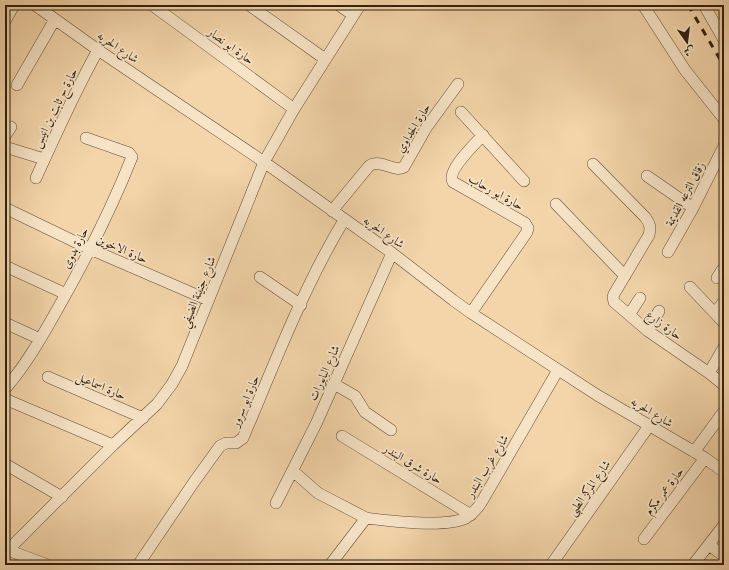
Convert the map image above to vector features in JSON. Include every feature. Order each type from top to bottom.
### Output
[{"type":"street","points":[[5,21],[14,5]]},
{"type":"street","name":"شارع الحريه","points":[[35,5],[98,50],[264,162],[392,253],[452,300],[558,370],[649,426],[705,458],[724,472]]},
{"type":"street","name":"حارة ابو نصار","points":[[152,5],[294,109]]},
{"type":"street","points":[[249,5],[325,59]]},
{"type":"street","points":[[339,5],[353,15]]},
{"type":"street","name":"شارع جنينة الضيفي","points":[[6,550],[157,404],[172,384],[182,366],[264,162],[294,109],[360,5]]},
{"type":"street","points":[[643,5],[685,70],[724,119]]},
{"type":"street","points":[[706,6],[724,40]]},
{"type":"street","points":[[17,84],[55,19]]},
{"type":"street","name":"حارة ح ثابت بن انيس","points":[[36,178],[80,82],[98,50]]},
{"type":"street","name":"حارة الجداوي","points":[[332,211],[373,163],[379,163],[399,169],[404,167],[430,123],[458,84]]},
{"type":"street","name":"حارة ابو رحاب","points":[[461,112],[524,182]]},
{"type":"street","name":"حارة ابو رحاب","points":[[471,312],[527,232],[528,228],[525,223],[451,180],[451,175],[457,164],[483,135]]},
{"type":"street","name":"حارة بدوى","points":[[5,389],[26,362],[66,294],[118,192],[132,157],[129,153],[86,138]]},
{"type":"street","name":"زقاق الترعه القديمة","points":[[668,252],[693,208],[724,146]]},
{"type":"street","points":[[5,147],[44,159]]},
{"type":"street","name":"حارة زارع","points":[[593,164],[649,223],[650,229],[649,235],[614,294],[613,300],[616,305],[648,331],[724,385]]},
{"type":"street","points":[[647,176],[693,208]]},
{"type":"street","points":[[556,204],[625,276]]},
{"type":"street","name":"حارة الاخوين","points":[[5,208],[90,249],[208,300]]},
{"type":"street","name":"حارة ابو سرور","points":[[138,565],[220,446],[226,442],[236,443],[243,438],[301,305],[332,241],[344,220]]},
{"type":"street","name":"شارع البابورات","points":[[276,503],[293,471],[334,384],[392,253]]},
{"type":"street","points":[[5,266],[66,294]]},
{"type":"street","points":[[260,277],[301,305]]},
{"type":"street","points":[[690,287],[724,323]]},
{"type":"street","points":[[629,315],[640,298]]},
{"type":"street","points":[[715,314],[724,301]]},
{"type":"street","points":[[648,331],[659,311]]},
{"type":"street","points":[[5,323],[40,339]]},
{"type":"street","points":[[709,373],[724,347]]},
{"type":"street","name":"شارع غرب البندر","points":[[366,518],[433,523],[456,521],[471,515],[481,503],[558,370]]},
{"type":"street","name":"حارة اسماعيل","points":[[48,377],[143,418]]},
{"type":"street","points":[[334,384],[355,396],[366,412],[391,430]]},
{"type":"street","points":[[5,399],[113,445]]},
{"type":"street","points":[[694,452],[724,410]]},
{"type":"street","name":"شارع المركز الطبى","points":[[551,565],[649,426]]},
{"type":"street","name":"حارة شرق البندر","points":[[342,436],[471,515]]},
{"type":"street","name":"حارة عمر مكرم","points":[[644,539],[705,458]]},
{"type":"street","points":[[5,464],[62,497]]},
{"type":"street","points":[[293,471],[318,493],[366,518],[330,565]]},
{"type":"street","points":[[693,565],[724,525]]},
{"type":"street","points":[[709,545],[724,556]]},
{"type":"street","points":[[6,550],[48,565]]},
{"type":"railway","points":[[688,5],[724,66]]}]
